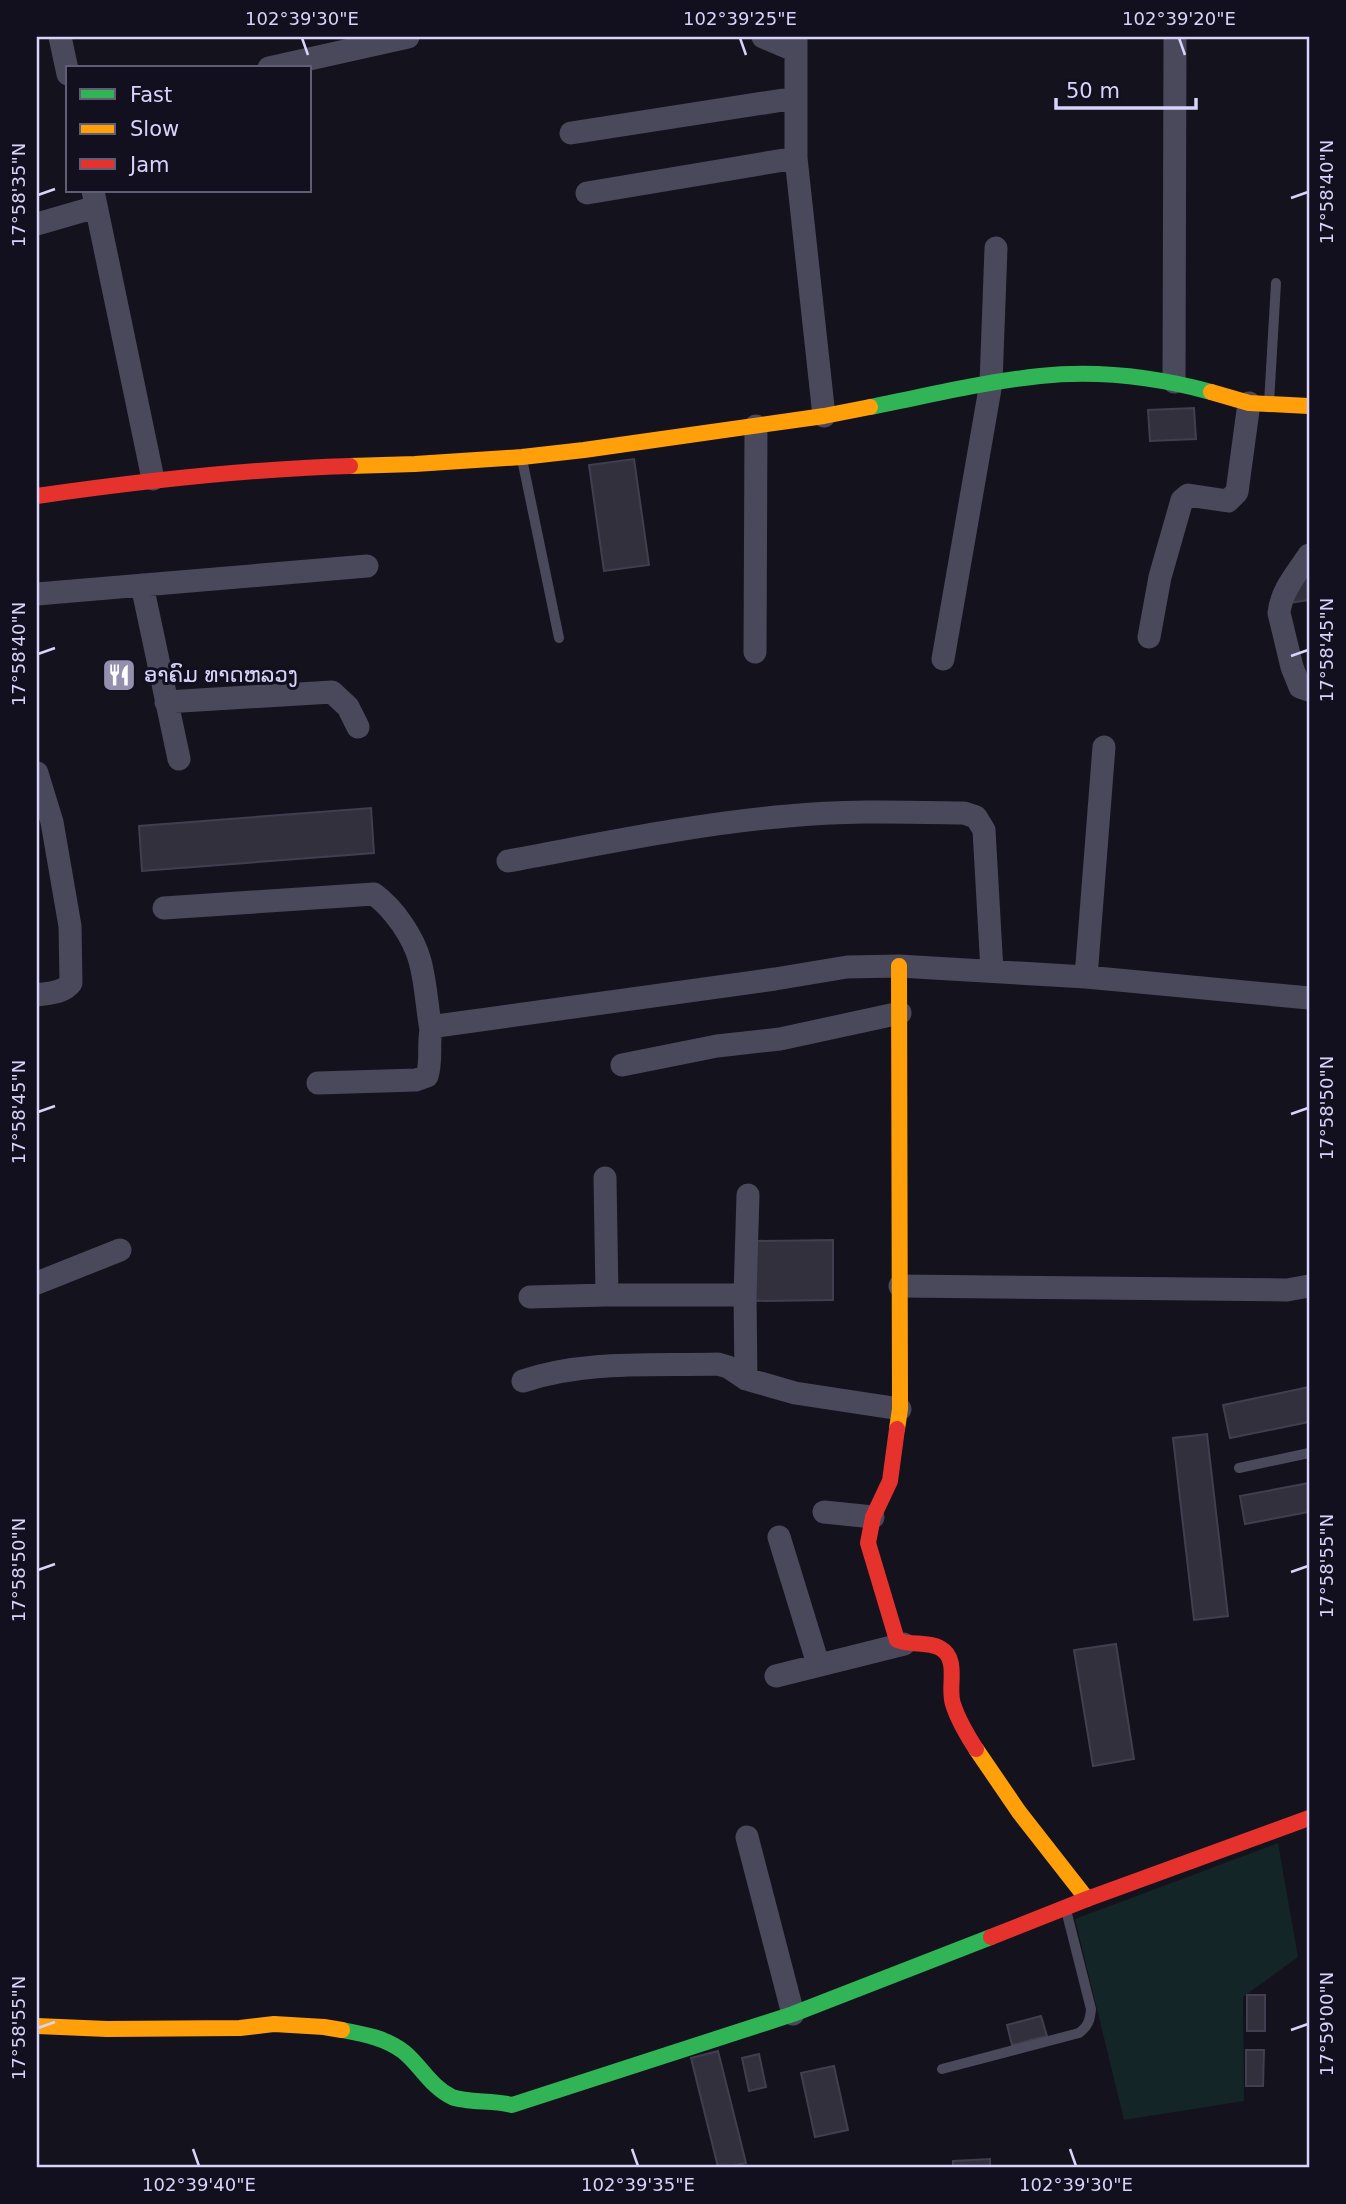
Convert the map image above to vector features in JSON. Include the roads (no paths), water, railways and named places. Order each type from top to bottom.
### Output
[{"type":"street","points":[[60,37],[66,66]]},
{"type":"street","points":[[278,66],[408,37]]},
{"type":"street","points":[[763,37],[796,44],[796,158],[824,416]]},
{"type":"street","points":[[1174,382],[1175,37]]},
{"type":"street","points":[[571,133],[796,98]]},
{"type":"street","points":[[587,193],[796,158]]},
{"type":"street","points":[[37,224],[95,199],[153,479]]},
{"type":"street","points":[[943,659],[991,383],[996,248]]},
{"type":"street","points":[[37,496],[153,479],[302,467],[415,464],[522,457],[824,416],[991,383],[1041,376],[1088,374],[1174,382],[1259,404],[1309,406]]},
{"type":"street","points":[[1149,637],[1160,577],[1182,500],[1188,495],[1228,501],[1237,492],[1259,404]]},
{"type":"street","points":[[754,652],[756,426]]},
{"type":"street","points":[[1309,555],[1286,590],[1279,613],[1292,667],[1300,687],[1309,690]]},
{"type":"street","points":[[37,594],[367,566]]},
{"type":"street","points":[[142,585],[179,759]]},
{"type":"street","points":[[166,702],[332,692],[348,707],[358,727]]},
{"type":"street","points":[[1086,977],[1104,747]]},
{"type":"street","points":[[37,773],[52,822],[70,926],[71,983],[61,991],[37,996]]},
{"type":"street","points":[[508,861],[648,835],[788,816],[877,812],[964,813],[976,817],[984,830],[992,971]]},
{"type":"street","points":[[164,908],[374,894],[389,906],[419,960],[431,1030],[430,1068],[427,1076],[416,1080],[318,1083]]},
{"type":"street","points":[[431,1030],[437,1026],[847,967],[899,966],[1086,977],[1309,998]]},
{"type":"street","points":[[899,966],[900,1409],[890,1481],[873,1517],[868,1544],[897,1640],[904,1644]]},
{"type":"street","points":[[622,1065],[717,1046],[780,1040],[900,1013]]},
{"type":"street","points":[[605,1178],[607,1295]]},
{"type":"street","points":[[746,1379],[748,1195]]},
{"type":"street","points":[[37,1283],[120,1250]]},
{"type":"street","points":[[900,1286],[1287,1290],[1309,1286]]},
{"type":"street","points":[[530,1297],[745,1295]]},
{"type":"street","points":[[523,1381],[576,1368],[718,1364],[746,1379],[796,1393],[900,1409]]},
{"type":"street","points":[[824,1512],[873,1517]]},
{"type":"street","points":[[779,1537],[818,1664]]},
{"type":"street","points":[[776,1676],[904,1644],[942,1649],[952,1664],[951,1696],[954,1708],[984,1764],[1087,1899]]},
{"type":"street","points":[[37,2026],[107,2029],[240,2028],[274,2024],[324,2027],[373,2036],[393,2045],[405,2053],[437,2088],[455,2098],[498,2101],[512,2105],[793,2014],[1087,1899],[1309,1818]]},
{"type":"street","points":[[747,1837],[793,2014]]},
{"type":"lane","points":[[1259,404],[1276,283]]},
{"type":"lane","points":[[522,457],[559,638]]},
{"type":"lane","points":[[1240,1468],[1309,1453]]},
{"type":"lane","points":[[942,2070],[1079,2034],[1087,2028],[1091,2009],[1065,1908]]},
{"type":"place","name":"ອາຄົມ ທາດຫລວງ","points":[[119,675]]}]
